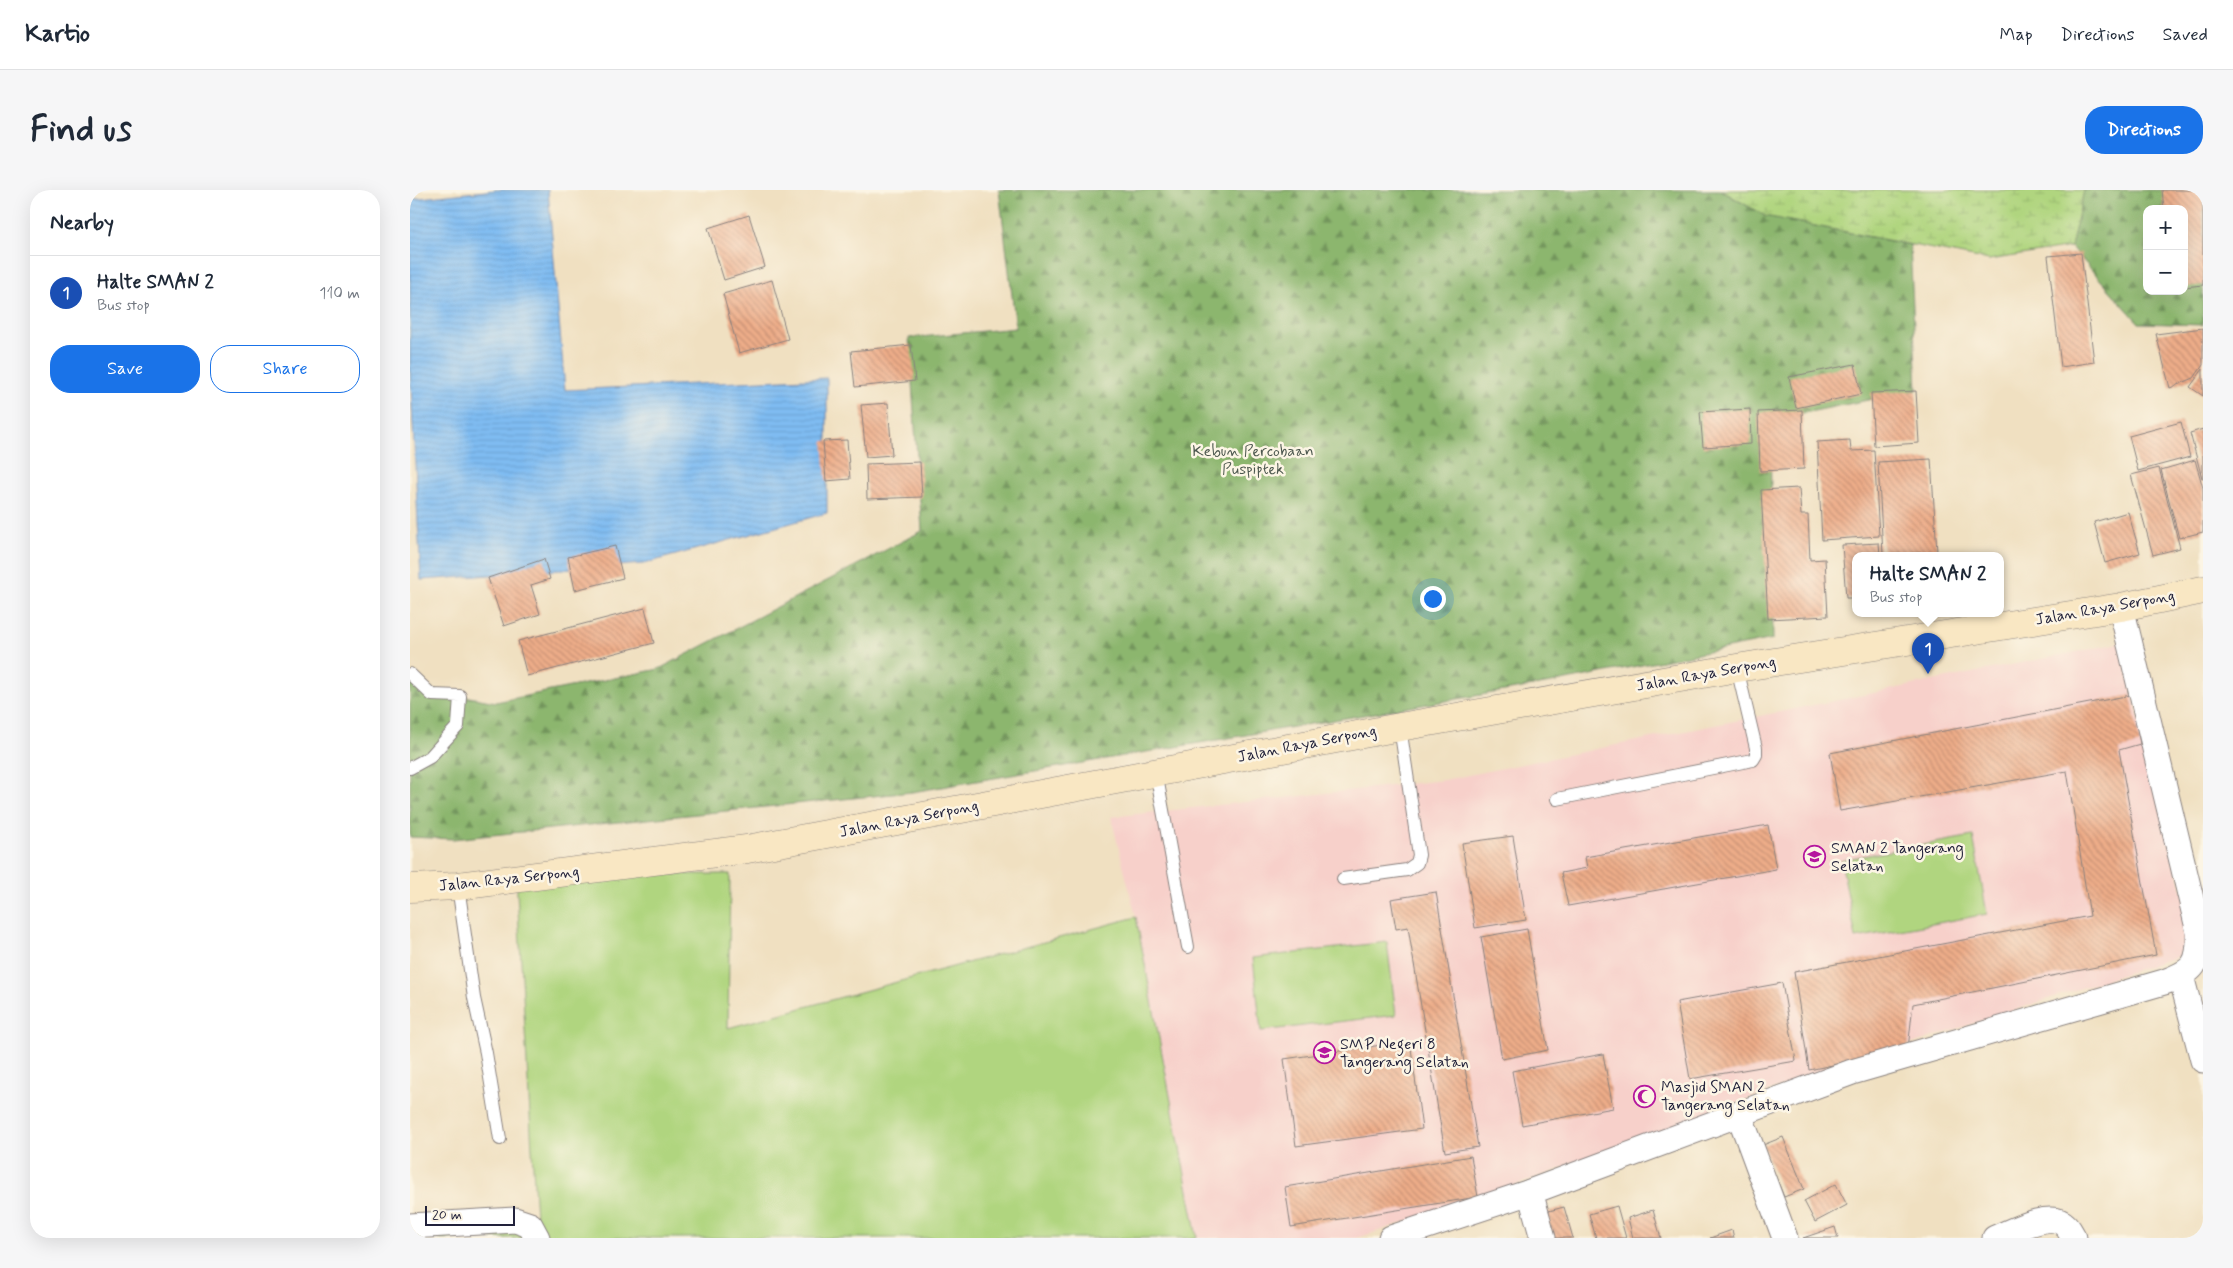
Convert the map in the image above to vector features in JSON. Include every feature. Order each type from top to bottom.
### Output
[{"type":"main road","name":"Jalan Raya Serpong","points":[[410,888],[458,886],[747,849],[1400,727],[1737,668],[2121,607],[2203,590]]},
{"type":"street","points":[[1391,1238],[1530,1192],[1852,1072],[2181,976],[2190,970],[2198,960],[2199,932],[2121,607]]},
{"type":"street","points":[[2181,976],[2203,1060]]},
{"type":"street","points":[[1740,1114],[1785,1238]]},
{"type":"street","points":[[1530,1192],[1543,1238]]},
{"type":"street","points":[[410,1226],[515,1220],[530,1225],[537,1238]]},
{"type":"street","points":[[1995,1238],[2038,1220],[2056,1220],[2064,1223],[2074,1238]]},
{"type":"lane","points":[[1557,799],[1753,760],[1756,755],[1756,748],[1737,668]]},
{"type":"lane","points":[[410,674],[432,695],[460,696],[458,726],[430,757],[410,768]]},
{"type":"lane","points":[[1343,879],[1407,870],[1417,863],[1419,855],[1400,727]]},
{"type":"lane","points":[[1156,772],[1188,947]]},
{"type":"lane","points":[[458,886],[474,998],[486,1052],[500,1140]]},
{"type":"shaded area","name":"SMAN 2 Tangerang Selatan","points":[[2120,643],[2193,933],[2179,956],[1772,1090],[1506,1189],[1357,1238],[1197,1238],[1136,917],[1111,817],[1444,780]]},
{"type":"green space","name":"Kebun Percobaan Puspiptek","points":[[999,190],[1720,190],[1765,216],[1910,245],[1917,390],[1770,420],[1773,639],[1551,683],[912,792],[453,839],[410,837],[410,681],[415,687],[496,702],[659,669],[922,531],[909,338],[1016,328]]},
{"type":"green space","points":[[1721,190],[2084,190],[2071,247],[1989,260],[1765,216]]},
{"type":"green space","points":[[2084,190],[2203,190],[2203,325],[2139,323],[2071,247]]},
{"type":"green space","points":[[1973,836],[1987,914],[1856,938],[1841,860]]},
{"type":"green space","points":[[730,874],[728,1028],[1136,917],[1197,1238],[410,1238],[536,1218],[516,875]]},
{"type":"green space","points":[[1387,942],[1396,1015],[1261,1031],[1253,958]]},
{"type":"water","points":[[496,190],[548,190],[565,390],[827,378],[827,513],[643,564],[421,580],[410,367],[410,199]]},
{"type":"building","points":[[2162,190],[2203,190],[2203,285],[2188,287],[2188,205],[2164,205]]},
{"type":"building","points":[[749,215],[765,267],[724,280],[708,228]]},
{"type":"building","points":[[2081,253],[2094,362],[2061,367],[2048,256]]},
{"type":"building","points":[[772,280],[788,339],[739,353],[723,294]]},
{"type":"building","points":[[2203,328],[2203,365],[2194,378],[2170,388],[2156,334]]},
{"type":"building","points":[[911,345],[915,381],[855,387],[851,351]]},
{"type":"building","points":[[1855,364],[1861,394],[1796,408],[1789,377]]},
{"type":"building","points":[[2203,369],[2203,396],[2190,387]]},
{"type":"building","points":[[1916,391],[1919,443],[1874,446],[1871,393]]},
{"type":"building","points":[[888,403],[892,455],[866,457],[861,405]]},
{"type":"building","points":[[1750,409],[1751,444],[1703,447],[1700,412]]},
{"type":"building","points":[[1802,410],[1804,469],[1760,471],[1758,412]]},
{"type":"building","points":[[2181,422],[2190,457],[2138,471],[2129,436]]},
{"type":"building","points":[[2203,429],[2203,478],[2202,478],[2190,433]]},
{"type":"building","points":[[847,440],[850,479],[826,481],[823,441]]},
{"type":"building","points":[[1850,440],[1851,451],[1874,450],[1879,536],[1822,540],[1817,442]]},
{"type":"building","points":[[1931,459],[1937,552],[1883,552],[1878,462]]},
{"type":"building","points":[[2195,460],[2203,488],[2203,532],[2179,538],[2161,470]]},
{"type":"building","points":[[920,462],[922,497],[867,499],[866,464]]},
{"type":"building","points":[[2159,468],[2180,548],[2153,555],[2131,475]]},
{"type":"building","points":[[1799,488],[1801,515],[1808,515],[1810,560],[1825,559],[1828,616],[1768,619],[1761,490]]},
{"type":"building","points":[[2128,512],[2140,553],[2105,563],[2094,522]]},
{"type":"building","points":[[1879,543],[1880,552],[1852,552],[1852,598],[1846,598],[1842,545]]},
{"type":"building","points":[[615,546],[623,578],[575,590],[568,557]]},
{"type":"building","points":[[544,559],[550,579],[531,585],[540,614],[504,626],[488,578]]},
{"type":"building","points":[[645,608],[654,643],[527,676],[518,641]]},
{"type":"building","points":[[2131,695],[2140,744],[2119,750],[2156,955],[1913,1004],[1908,1049],[1809,1070],[1794,972],[2090,916],[2067,771],[1840,811],[1830,753]]},
{"type":"building","points":[[1768,825],[1776,869],[1568,906],[1561,873],[1587,868],[1585,857]]},
{"type":"building","points":[[1513,836],[1526,920],[1475,928],[1462,843]]},
{"type":"building","points":[[1436,892],[1478,1147],[1445,1152],[1408,927],[1396,929],[1391,899]]},
{"type":"building","points":[[1527,929],[1548,1050],[1502,1059],[1481,937]]},
{"type":"building","points":[[1782,983],[1796,1061],[1690,1079],[1677,1002]]},
{"type":"building","points":[[1410,1041],[1422,1129],[1296,1146],[1284,1059]]},
{"type":"building","points":[[1603,1054],[1613,1108],[1522,1125],[1512,1071]]},
{"type":"building","points":[[1783,1137],[1804,1189],[1784,1197],[1763,1145]]},
{"type":"building","points":[[1471,1156],[1478,1197],[1291,1227],[1285,1187]]},
{"type":"building","points":[[1836,1184],[1847,1205],[1815,1222],[1804,1201]]},
{"type":"building","points":[[1617,1206],[1626,1238],[1596,1238],[1589,1214]]},
{"type":"building","points":[[1564,1207],[1573,1238],[1553,1238],[1545,1212]]},
{"type":"building","points":[[1653,1210],[1661,1238],[1633,1238],[1628,1218]]},
{"type":"building","points":[[1835,1227],[1838,1238],[1803,1238]]},
{"type":"building","points":[[1732,1230],[1734,1238],[1710,1238]]},
{"type":"place","name":"Halte SMAN 2","points":[[1928,674]]},
{"type":"place","name":"SMAN 2 Tangerang Selatan","points":[[1815,857]]},
{"type":"place","name":"SMP Negeri 8 Tangerang Selatan","points":[[1324,1053]]},
{"type":"place","name":"Masjid SMAN 2 Tangerang Selatan","points":[[1645,1096]]}]
